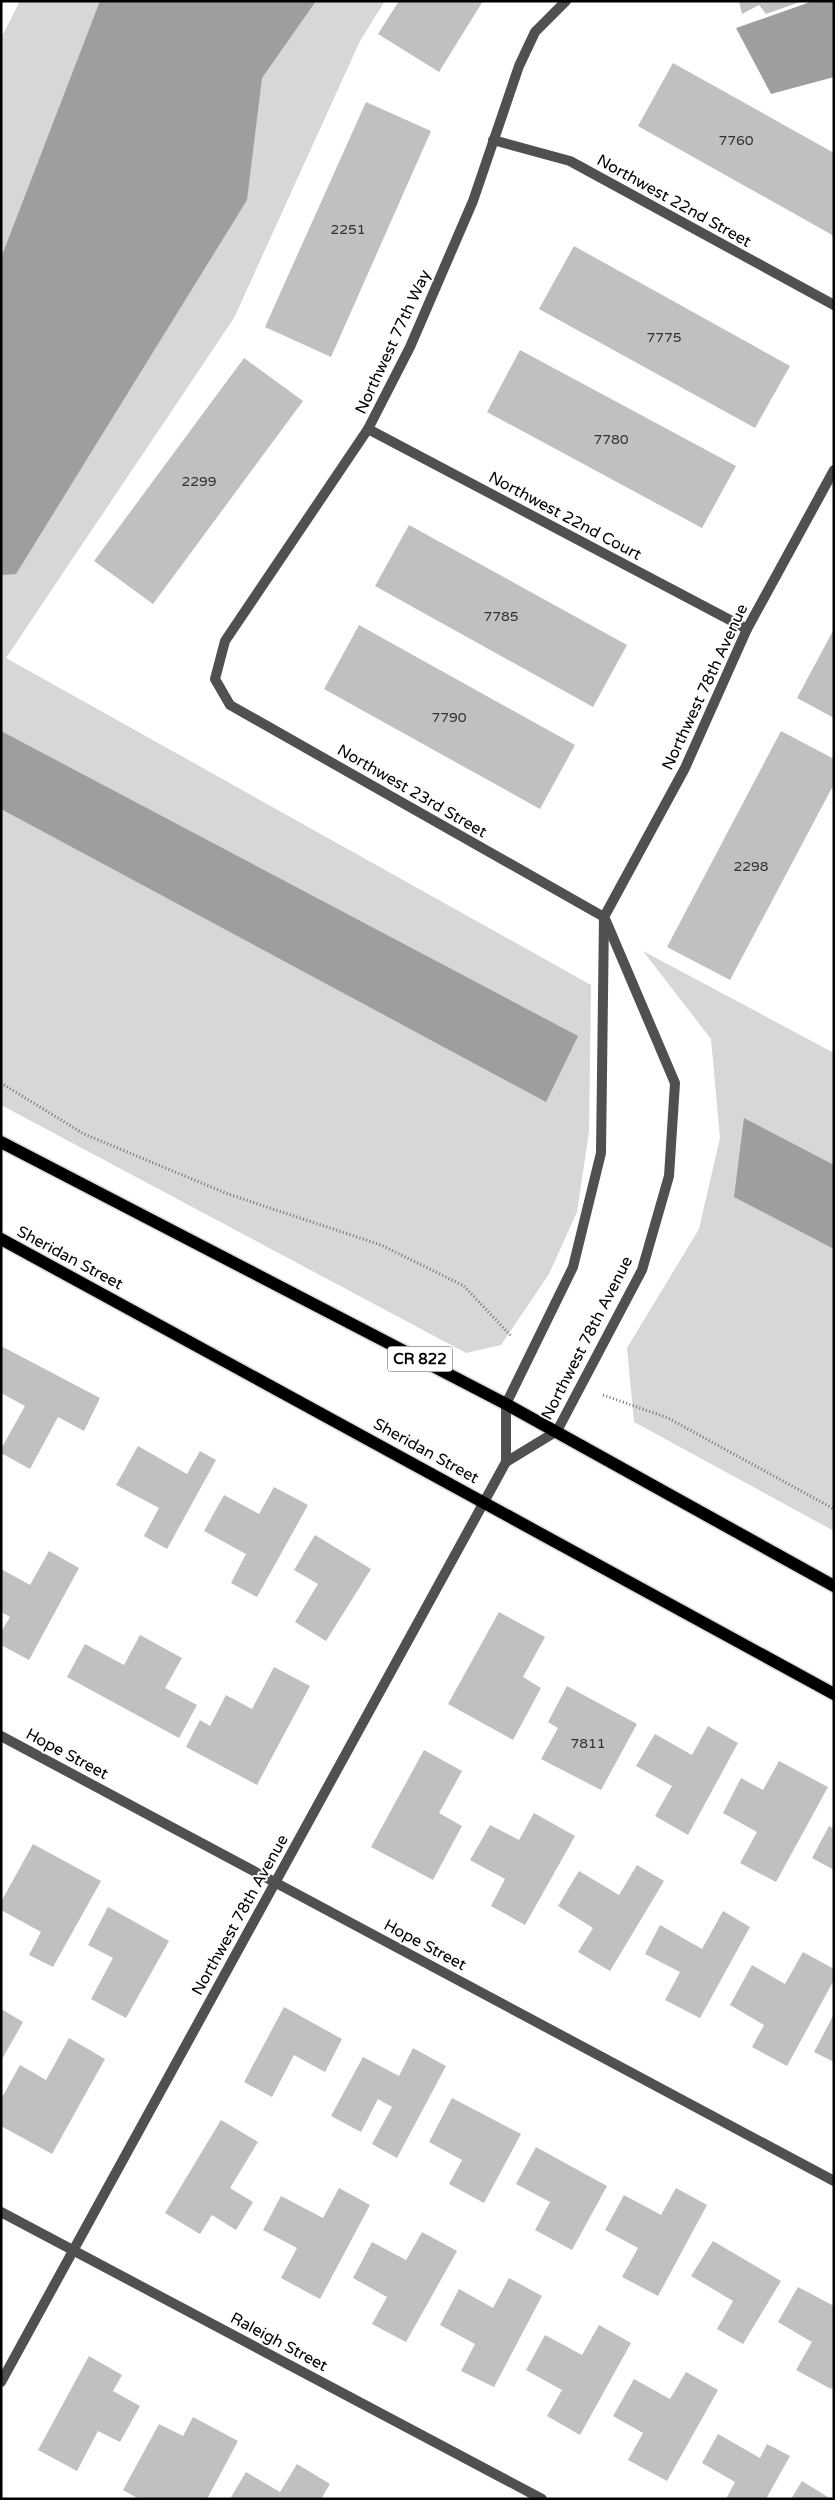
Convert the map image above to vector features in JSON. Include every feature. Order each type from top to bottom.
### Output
[{"type":"main road","name":"CR 822","points":[[1,1142],[557,1431],[834,1586]]},
{"type":"main road","name":"Sheridan Street","points":[[1,1239],[485,1501],[834,1694]]},
{"type":"street","name":"Northwest 77th Way","points":[[215,679],[225,642],[368,430],[410,346],[472,201],[519,66],[535,32],[566,1]]},
{"type":"street","name":"Northwest 22nd Street","points":[[493,140],[570,161],[834,306]]},
{"type":"street","name":"Northwest 22nd Court","points":[[368,430],[747,629]]},
{"type":"street","name":"Northwest 78th Avenue","points":[[1,2382],[506,1462],[506,1404],[573,1267],[601,1153],[604,917],[685,768],[747,629],[834,470]]},
{"type":"street","name":"Northwest 23rd Street","points":[[215,679],[230,705],[604,917]]},
{"type":"street","name":"Northwest 78th Avenue","points":[[506,1462],[557,1431],[642,1270],[669,1176],[675,1084],[604,917]]},
{"type":"street","name":"Hope Street","points":[[1,1736],[834,2181]]},
{"type":"street","name":"Raleigh Street","points":[[1,2212],[542,2499]]},
{"type":"path","points":[[1,1083],[84,1134],[228,1194],[381,1245],[464,1286],[512,1336],[532,1353]]},
{"type":"path","points":[[581,1388],[668,1418],[834,1508]]},
{"type":"shaded area","points":[[20,1],[385,1],[360,41],[234,318],[6,658],[591,985],[589,1132],[577,1212],[549,1274],[501,1345],[466,1353],[1,1105],[1,38]]},
{"type":"shaded area","points":[[100,1],[316,1],[262,78],[247,200],[16,574],[1,575],[1,258]]},
{"type":"shaded area","points":[[813,1],[834,1],[834,77],[771,94],[736,28]]},
{"type":"shaded area","points":[[1,731],[578,1036],[546,1102],[1,809]]},
{"type":"shaded area","points":[[643,951],[834,1053],[834,1531],[634,1422],[627,1348],[699,1229],[720,1138],[711,1039]]},
{"type":"shaded area","points":[[744,1118],[834,1165],[834,1249],[734,1197]]},
{"type":"building","points":[[399,1],[483,1],[439,72],[378,34]]},
{"type":"building","points":[[739,1],[800,2],[766,14],[759,5],[742,14]]},
{"type":"building","points":[[673,63],[834,153],[834,236],[638,126]]},
{"type":"building","points":[[366,102],[431,131],[331,357],[265,327]]},
{"type":"building","points":[[574,246],[790,366],[755,428],[539,309]]},
{"type":"building","points":[[520,350],[736,466],[702,528],[487,412]]},
{"type":"building","points":[[244,358],[303,401],[153,604],[94,561]]},
{"type":"building","points":[[409,525],[627,645],[593,707],[375,586]]},
{"type":"building","points":[[359,625],[575,745],[540,809],[324,689]]},
{"type":"building","points":[[834,629],[834,718],[797,698]]},
{"type":"building","points":[[781,731],[834,759],[834,784],[730,980],[667,947]]},
{"type":"building","points":[[1,1346],[100,1398],[84,1431],[58,1417],[30,1469],[1,1453],[1,1449],[25,1406],[1,1393]]},
{"type":"building","points":[[138,1446],[187,1474],[200,1451],[216,1460],[167,1549],[144,1536],[159,1508],[116,1485]]},
{"type":"building","points":[[274,1487],[308,1505],[257,1597],[231,1583],[246,1554],[204,1531],[224,1495],[259,1514]]},
{"type":"building","points":[[315,1535],[371,1569],[326,1641],[295,1622],[318,1584],[294,1570]]},
{"type":"building","points":[[49,1551],[79,1568],[29,1660],[1,1645],[1,1632],[10,1617],[1,1612],[1,1569],[30,1585]]},
{"type":"building","points":[[499,1612],[545,1637],[523,1677],[541,1688],[513,1740],[448,1704]]},
{"type":"building","points":[[140,1635],[182,1658],[165,1688],[197,1705],[179,1738],[67,1677],[85,1644],[124,1665]]},
{"type":"building","points":[[274,1667],[310,1686],[257,1785],[186,1747],[200,1720],[210,1726],[226,1695],[252,1709]]},
{"type":"building","points":[[567,1686],[637,1724],[601,1790],[541,1759],[558,1728],[548,1722]]},
{"type":"building","points":[[708,1726],[738,1743],[688,1835],[655,1816],[672,1786],[636,1766],[655,1734],[692,1755]]},
{"type":"building","points":[[424,1750],[462,1771],[439,1813],[462,1826],[433,1880],[371,1847]]},
{"type":"building","points":[[779,1761],[828,1787],[776,1882],[740,1863],[757,1832],[723,1813],[741,1778],[763,1790]]},
{"type":"building","points":[[534,1813],[575,1836],[525,1925],[491,1906],[505,1879],[470,1860],[490,1825],[519,1840]]},
{"type":"building","points":[[829,1826],[834,1829],[834,1870],[812,1858]]},
{"type":"building","points":[[33,1844],[101,1881],[53,1967],[29,1955],[41,1932],[1,1910],[1,1902]]},
{"type":"building","points":[[637,1865],[664,1881],[610,1971],[578,1952],[593,1928],[558,1906],[579,1871],[619,1895]]},
{"type":"building","points":[[108,1907],[169,1941],[126,2018],[91,1999],[113,1958],[88,1945]]},
{"type":"building","points":[[723,1911],[750,1927],[700,2018],[665,2000],[680,1972],[645,1954],[660,1925],[702,1949]]},
{"type":"building","points":[[803,1952],[834,1969],[834,1980],[787,2066],[752,2047],[764,2025],[730,2005],[752,1965],[785,1984]]},
{"type":"building","points":[[284,2007],[342,2039],[325,2072],[294,2055],[272,2097],[244,2082]]},
{"type":"building","points":[[1,2009],[23,2022],[1,2061]]},
{"type":"building","points":[[834,2014],[834,2062],[814,2052]]},
{"type":"building","points":[[69,2038],[105,2059],[52,2154],[1,2126],[1,2099],[20,2065],[46,2080]]},
{"type":"building","points":[[413,2048],[446,2066],[397,2158],[372,2144],[392,2107],[378,2099],[361,2132],[331,2116],[363,2057],[399,2076]]},
{"type":"building","points":[[452,2098],[521,2134],[484,2203],[449,2184],[462,2160],[429,2142]]},
{"type":"building","points":[[221,2120],[258,2142],[230,2188],[253,2202],[236,2230],[212,2215],[200,2234],[165,2213]]},
{"type":"building","points":[[536,2147],[607,2186],[572,2250],[535,2230],[550,2202],[516,2184]]},
{"type":"building","points":[[339,2188],[370,2205],[320,2299],[281,2278],[297,2248],[263,2230],[281,2196],[323,2218]]},
{"type":"building","points":[[676,2188],[707,2205],[658,2296],[622,2277],[638,2248],[605,2230],[624,2195],[661,2215]]},
{"type":"building","points":[[422,2232],[457,2251],[406,2342],[372,2324],[387,2297],[353,2278],[372,2242],[406,2260]]},
{"type":"building","points":[[713,2241],[781,2281],[743,2344],[717,2329],[733,2301],[691,2276]]},
{"type":"building","points":[[509,2278],[542,2296],[494,2387],[461,2371],[475,2344],[440,2325],[459,2289],[493,2308]]},
{"type":"building","points":[[798,2287],[834,2306],[834,2385],[831,2389],[796,2370],[812,2342],[778,2322]]},
{"type":"building","points":[[599,2325],[631,2343],[580,2435],[547,2416],[562,2390],[526,2370],[545,2335],[582,2355]]},
{"type":"building","points":[[89,2356],[122,2375],[113,2391],[140,2406],[120,2442],[98,2431],[77,2471],[38,2450]]},
{"type":"building","points":[[686,2372],[718,2390],[667,2481],[628,2460],[643,2433],[613,2416],[634,2379],[670,2399]]},
{"type":"building","points":[[193,2417],[238,2441],[207,2499],[139,2499],[123,2490],[159,2424],[183,2436]]},
{"type":"building","points":[[718,2434],[760,2458],[767,2444],[790,2456],[766,2499],[726,2499],[735,2482],[702,2463]]},
{"type":"building","points":[[297,2464],[330,2484],[321,2499],[230,2499],[246,2472],[280,2492]]},
{"type":"building","points":[[802,2481],[831,2499],[791,2499]]}]
